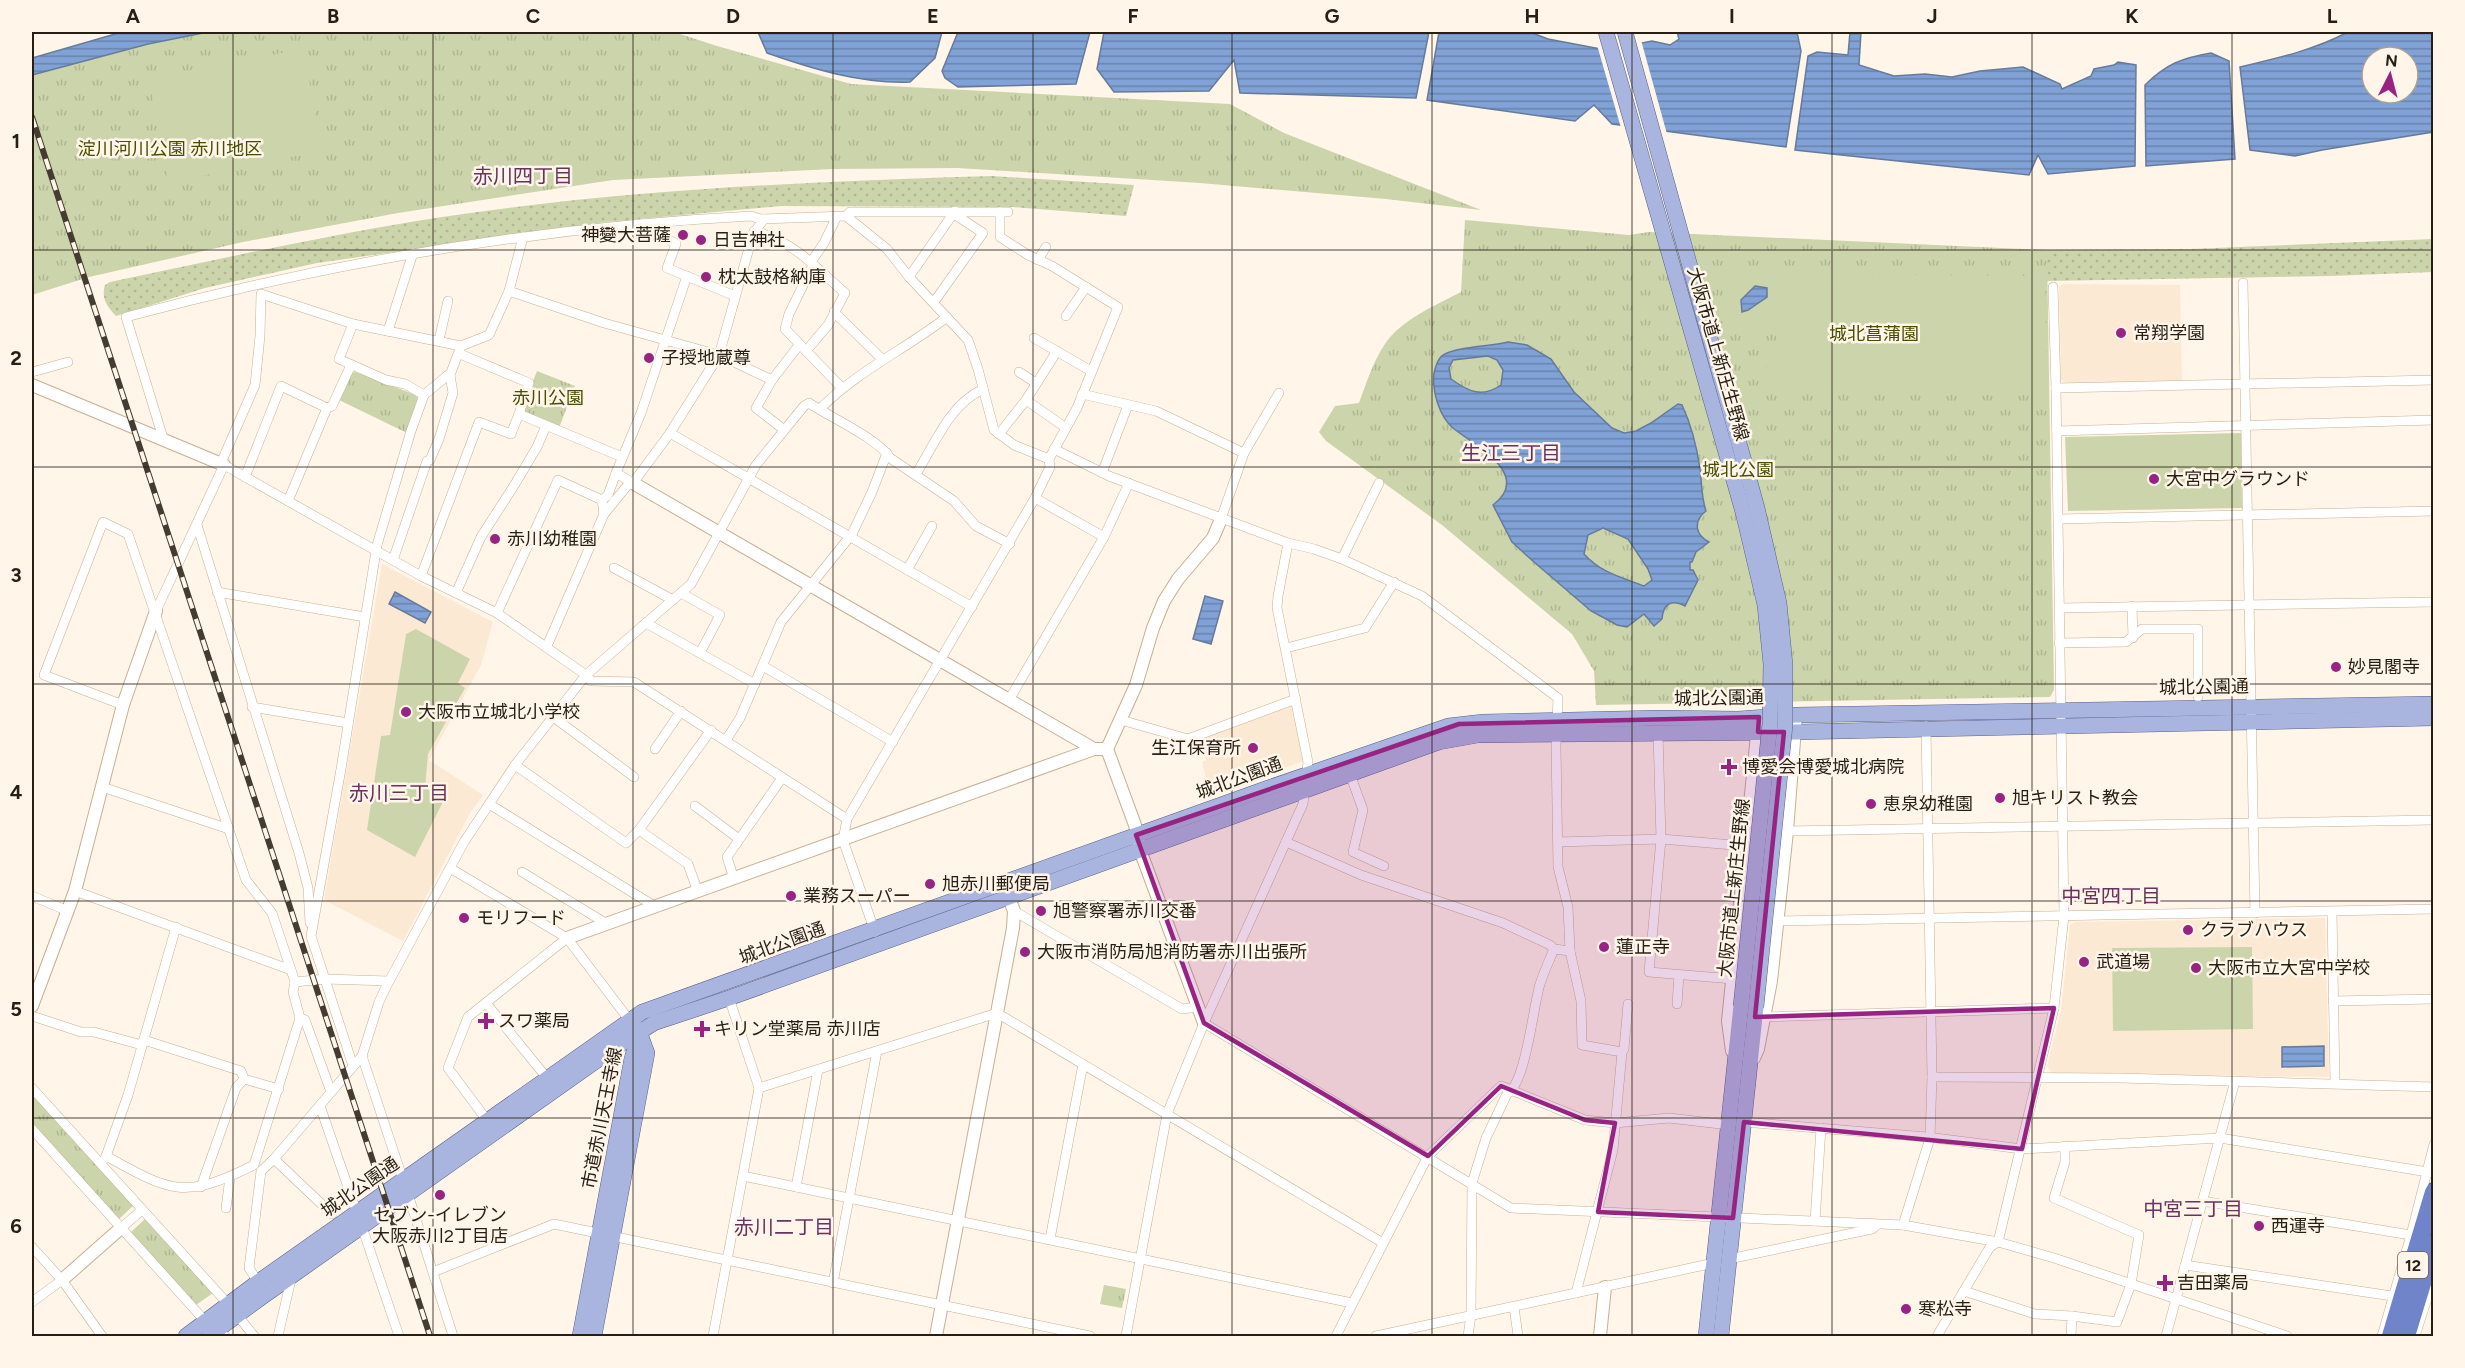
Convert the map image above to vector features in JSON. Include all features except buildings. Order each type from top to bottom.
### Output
[{"type":"highway","name":"12","points":[[2391,1336],[2433,1192]]},
{"type":"highway","points":[[2406,1336],[2433,1244]]},
{"type":"main road","name":"大阪市道上新庄生野線","points":[[1606,32],[1743,512],[1765,604],[1771,664],[1770,724],[1751,1065],[1736,1123]]},
{"type":"main road","name":"大阪市道上新庄生野線","points":[[1625,32],[1757,508],[1779,603],[1785,665],[1785,725],[1754,1010],[1735,1073],[1736,1123],[1726,1218],[1714,1263],[1706,1336]]},
{"type":"main road","name":"城北公園通","points":[[1138,843],[1304,797],[1350,774],[1418,749],[1462,736],[1556,727],[1758,724],[1796,732],[1926,721],[2251,714],[2433,704]]},
{"type":"main road","name":"城北公園通","points":[[2251,714],[2433,718]]},
{"type":"main road","name":"城北公園通","points":[[491,1126],[547,1078],[642,1012],[1008,897],[1308,774],[1448,726],[1470,722],[1658,732],[1758,724],[1796,715],[1926,721]]},
{"type":"main road","name":"城北公園通","points":[[186,1336],[215,1331],[258,1282],[359,1220],[491,1126],[640,1034],[654,1023],[729,998],[877,937]]},
{"type":"main road","points":[[630,1021],[640,1034]]},
{"type":"main road","name":"市道赤川天王寺線","points":[[580,1336],[606,1235],[647,1053],[640,1034]]},
{"type":"main road","name":"大阪市道上新庄生野線","points":[[1721,1336],[1729,1259],[1726,1218]]},
{"type":"main road","name":"城北公園通","points":[[233,1310],[292,1275],[359,1220]]},
{"type":"main road","name":"市道赤川天王寺線","points":[[594,1336],[606,1235]]},
{"type":"street","points":[[163,438],[126,317],[320,269],[523,237],[642,224],[741,217],[764,219],[841,216],[850,212],[1004,212],[1000,237],[1118,307],[1082,394],[1049,459],[1050,467],[1035,498],[848,819],[843,840],[877,937]]},
{"type":"street","points":[[909,277],[954,212]]},
{"type":"street","points":[[934,302],[983,233],[954,212]]},
{"type":"street","points":[[841,216],[812,263],[785,325],[785,329],[802,348],[841,387]]},
{"type":"street","points":[[841,216],[887,249],[909,277],[968,340],[994,430],[1014,445],[1049,459]]},
{"type":"street","points":[[547,646],[604,514],[627,486],[633,483],[670,433],[719,355],[754,231],[764,219]]},
{"type":"street","points":[[642,224],[676,244],[667,268],[735,296]]},
{"type":"street","points":[[754,231],[798,250],[845,293],[828,325],[802,348],[772,380],[756,408],[783,429]]},
{"type":"street","points":[[393,560],[427,461],[430,460],[445,422],[453,393],[450,375],[460,350],[489,335],[509,291],[523,237]]},
{"type":"street","points":[[1038,260],[1046,248]]},
{"type":"street","points":[[387,331],[413,253]]},
{"type":"street","points":[[602,500],[608,495],[640,413],[687,276]]},
{"type":"street","points":[[2243,283],[2255,913]]},
{"type":"street","points":[[1066,316],[1086,287]]},
{"type":"street","points":[[1937,1336],[1990,1247],[1998,1242],[2054,1008],[2064,916],[2059,519],[2053,287]]},
{"type":"street","points":[[237,288],[353,324],[439,340],[529,383],[511,434],[479,422],[421,576]]},
{"type":"street","points":[[509,291],[604,323],[719,355],[772,380]]},
{"type":"street","points":[[32,1006],[75,891],[123,705],[156,611],[197,525],[255,385],[261,294]]},
{"type":"street","points":[[439,340],[448,301]]},
{"type":"street","points":[[834,312],[883,360]]},
{"type":"street","points":[[820,409],[841,387],[918,340],[947,316]]},
{"type":"street","points":[[353,324],[339,359],[386,380],[405,384],[424,395]]},
{"type":"street","points":[[1034,338],[1091,371]]},
{"type":"street","points":[[999,434],[1026,400],[1057,351]]},
{"type":"street","points":[[32,372],[68,362]]},
{"type":"street","points":[[288,501],[327,408],[332,406],[351,365]]},
{"type":"street","points":[[1019,372],[1036,383]]},
{"type":"street","points":[[311,936],[378,550],[377,545],[424,395],[450,375]]},
{"type":"street","points":[[2056,388],[2433,380]]},
{"type":"street","points":[[32,385],[223,464],[421,576],[497,613],[547,646],[591,681],[634,682],[848,819]]},
{"type":"street","points":[[245,477],[281,386],[327,408]]},
{"type":"street","points":[[916,474],[939,433],[959,406],[974,393],[983,389]]},
{"type":"street","points":[[1279,393],[1244,453],[1213,538],[1178,579],[1164,601],[1153,628],[1136,685],[1107,749],[1135,825],[1138,843],[1204,1023],[1511,1208],[1903,1226],[1998,1242],[2287,1336]]},
{"type":"street","points":[[1082,394],[1156,411],[1244,453]]},
{"type":"street","points":[[1026,400],[1066,428]]},
{"type":"street","points":[[106,1156],[168,1187],[188,1189],[201,1187],[257,1168],[274,1159],[362,1056],[379,1002],[389,981],[450,868],[515,765],[586,675],[673,600],[698,575],[718,533],[756,465],[783,429],[809,403],[887,453],[890,458],[954,501],[976,526],[1010,544]]},
{"type":"street","points":[[1102,473],[1128,405]]},
{"type":"street","points":[[519,414],[622,457]]},
{"type":"street","points":[[2057,430],[2433,420]]},
{"type":"street","points":[[456,593],[481,537],[526,465],[546,426]]},
{"type":"street","points":[[670,433],[972,607]]},
{"type":"street","points":[[1054,449],[1102,473],[1221,519],[1227,519],[1288,543],[1342,559],[1394,582],[1422,596],[1558,698],[1556,727],[1558,867],[1568,908],[1570,951],[1581,1001],[1582,1046],[1622,1052]]},
{"type":"street","points":[[726,740],[740,718],[781,622],[849,537],[864,509],[887,453]]},
{"type":"street","points":[[616,473],[1094,749]]},
{"type":"street","points":[[497,613],[558,480],[602,500]]},
{"type":"street","points":[[1009,700],[1104,537],[1129,483]]},
{"type":"street","points":[[1342,559],[1379,483]]},
{"type":"street","points":[[1035,498],[1104,537]]},
{"type":"street","points":[[602,500],[604,514]]},
{"type":"street","points":[[2059,519],[2433,511]]},
{"type":"street","points":[[123,705],[44,675],[104,522],[128,534],[246,880],[272,912],[295,982],[294,992],[300,1018],[257,1168],[249,1268],[258,1282]]},
{"type":"street","points":[[197,525],[308,888],[311,936],[353,1066]]},
{"type":"street","points":[[907,570],[932,526]]},
{"type":"street","points":[[1126,1336],[1167,1113],[1204,1023],[1304,797],[1308,762],[1277,608],[1288,543]]},
{"type":"street","points":[[614,568],[673,600]]},
{"type":"street","points":[[1286,648],[1365,628],[1394,582]]},
{"type":"street","points":[[217,592],[365,617]]},
{"type":"street","points":[[681,592],[720,615],[700,653]]},
{"type":"street","points":[[2060,608],[2433,602]]},
{"type":"street","points":[[2132,606],[2133,638]]},
{"type":"street","points":[[646,623],[754,684]]},
{"type":"street","points":[[2059,643],[2126,642],[2142,630],[2198,629],[2198,697]]},
{"type":"street","points":[[763,666],[893,742]]},
{"type":"street","points":[[1121,720],[1188,739],[1296,699]]},
{"type":"street","points":[[252,707],[348,723]]},
{"type":"street","points":[[655,749],[681,711]]},
{"type":"street","points":[[1796,715],[1777,921],[1754,1010],[1930,1013],[2054,1008]]},
{"type":"street","points":[[552,716],[634,777]]},
{"type":"street","points":[[1903,1226],[1930,1138],[1932,1077],[1926,721]]},
{"type":"street","points":[[1735,1073],[1728,1021],[1758,724]]},
{"type":"street","points":[[515,765],[626,843],[639,830],[711,730]]},
{"type":"street","points":[[1658,732],[1662,839],[1649,972],[1732,979]]},
{"type":"street","points":[[491,1126],[448,1068],[468,1017],[567,938],[1094,749],[1107,749]]},
{"type":"street","points":[[1350,774],[1363,810],[1353,852],[1384,866]]},
{"type":"street","points":[[734,879],[727,857],[782,778]]},
{"type":"street","points":[[102,787],[229,829]]},
{"type":"street","points":[[489,804],[656,907]]},
{"type":"street","points":[[695,806],[739,839]]},
{"type":"street","points":[[1787,831],[2433,820]]},
{"type":"street","points":[[639,830],[688,864],[698,892]]},
{"type":"street","points":[[1558,842],[1662,839],[1746,846]]},
{"type":"street","points":[[1286,842],[1361,875],[1503,923],[1550,945],[1554,950],[1570,951]]},
{"type":"street","points":[[450,868],[567,938],[630,1021]]},
{"type":"street","points":[[522,872],[607,924]]},
{"type":"street","points":[[75,891],[291,970]]},
{"type":"street","points":[[32,896],[68,911]]},
{"type":"street","points":[[1008,897],[1182,1010],[1198,1007]]},
{"type":"street","points":[[936,1336],[1013,928],[1008,897]]},
{"type":"street","points":[[1777,921],[2433,909]]},
{"type":"street","points":[[2332,912],[2335,1083]]},
{"type":"street","points":[[102,1166],[128,1095],[176,927]]},
{"type":"street","points":[[1468,1336],[1471,1315],[1472,1183],[1486,1138],[1507,1094],[1513,1091],[1522,1065],[1540,986],[1554,950]]},
{"type":"street","points":[[1677,1004],[1679,975]]},
{"type":"street","points":[[295,982],[325,978],[389,981]]},
{"type":"street","points":[[713,1336],[759,1088],[729,998]]},
{"type":"street","points":[[2333,1001],[2433,999]]},
{"type":"street","points":[[486,1002],[547,1078]]},
{"type":"street","points":[[1576,1293],[1613,1150],[1628,1004]]},
{"type":"street","points":[[759,1088],[997,1013],[1383,1243]]},
{"type":"street","points":[[32,1016],[81,1032],[94,1032],[143,1042],[241,1071],[240,1075],[244,1079],[279,1089]]},
{"type":"street","points":[[300,1018],[305,1020],[331,1092]]},
{"type":"street","points":[[833,1283],[877,1051]]},
{"type":"street","points":[[362,1056],[453,1336]]},
{"type":"street","points":[[1050,1239],[1083,1064]]},
{"type":"street","points":[[796,1187],[818,1070]]},
{"type":"street","points":[[1932,1077],[2235,1080],[2433,1087]]},
{"type":"street","points":[[201,1187],[236,1088],[244,1079]]},
{"type":"street","points":[[2166,1336],[2235,1080]]},
{"type":"street","points":[[1336,1336],[1428,1156],[1501,1086],[1585,1120],[1615,1123],[1669,1118],[1821,1128],[2022,1149],[2220,1138],[2430,1173]]},
{"type":"street","points":[[32,1088],[254,1336]]},
{"type":"street","points":[[320,1107],[399,1336]]},
{"type":"street","points":[[1815,1221],[1821,1128]]},
{"type":"street","points":[[32,1129],[215,1331]]},
{"type":"street","points":[[2382,1336],[2430,1173],[2433,1144]]},
{"type":"street","points":[[1964,1292],[2035,1314],[2117,1322],[2131,1284],[2139,1234],[2054,1198],[2065,1162],[2065,1146]]},
{"type":"street","points":[[274,1159],[332,1214]]},
{"type":"street","points":[[742,1176],[1352,1303]]},
{"type":"street","points":[[226,1208],[230,1177]]},
{"type":"street","points":[[2202,1201],[2411,1235]]},
{"type":"street","points":[[32,1302],[62,1280],[142,1210]]},
{"type":"street","points":[[433,1272],[554,1224],[1090,1336]]},
{"type":"street","points":[[1729,1259],[1872,1229],[1877,1224]]},
{"type":"street","points":[[32,1247],[62,1280],[102,1336]]},
{"type":"street","points":[[1377,1336],[1714,1263]]},
{"type":"street","points":[[2185,1265],[2392,1296]]},
{"type":"street","points":[[278,1336],[292,1275]]},
{"type":"street","points":[[2415,1336],[2433,1277]]},
{"type":"street","points":[[1600,1336],[1605,1287]]},
{"type":"street","points":[[1514,1307],[1518,1336]]},
{"type":"street","points":[[2071,1336],[2072,1316]]},
{"type":"highlighted area","points":[[1759,717],[1758,732],[1784,732],[1755,1017],[2054,1008],[2022,1149],[1744,1122],[1733,1218],[1598,1212],[1615,1123],[1585,1120],[1501,1086],[1428,1156],[1204,1023],[1136,835],[1459,724]]},
{"type":"shaded area","name":"常翔学園","points":[[2062,284],[2180,285],[2182,381],[2066,383],[2061,379],[2059,287]]},
{"type":"shaded area","name":"大阪市立城北小学校","points":[[382,564],[493,622],[481,665],[429,760],[483,795],[470,813],[403,941],[324,900]]},
{"type":"shaded area","name":"生江保育所","points":[[1290,705],[1294,708],[1304,761],[1210,794],[1202,762],[1206,760],[1205,736]]},
{"type":"shaded area","name":"大阪市立大宮中学校","points":[[2325,918],[2329,1077],[2052,1073],[2047,1066],[2061,1011],[2070,925],[2075,922]]},
{"type":"green space","name":"淀川河川公園 赤川地区","points":[[208,32],[674,32],[851,84],[1230,104],[1284,133],[1481,210],[1386,199],[1200,183],[958,168],[832,169],[613,180],[398,213],[243,242],[89,277],[32,295],[32,75],[148,44]]},
{"type":"green space","points":[[303,49],[323,150],[168,183],[149,78]]},
{"type":"green space","points":[[992,176],[1134,185],[1126,216],[1012,207],[781,206],[606,222],[317,263],[205,288],[116,316],[104,298],[105,285],[110,282],[312,240],[465,214],[635,194],[813,183]]},
{"type":"green space","name":"城北公園","points":[[1465,220],[1629,235],[1649,232],[2047,250],[2054,690],[2050,697],[1596,705],[1594,671],[1572,634],[1442,525],[1326,441],[1319,432],[1335,406],[1359,403],[1379,355],[1397,330],[1420,313],[1461,292]]},
{"type":"green space","points":[[2433,239],[2433,272],[2046,281],[2047,250],[2190,249]]},
{"type":"green space","name":"城北菖蒲園","points":[[1730,273],[2045,276],[2047,395],[1780,394],[1780,382],[1766,382],[1767,354],[1778,353],[1778,338],[1776,334],[1750,329],[1728,315]]},
{"type":"green space","name":"赤川公園","points":[[537,371],[575,386],[559,428],[522,410]]},
{"type":"green space","points":[[355,372],[416,395],[418,399],[407,433],[339,400],[350,374]]},
{"type":"green space","name":"大宮中グラウンド","points":[[2241,433],[2242,508],[2068,511],[2065,437]]},
{"type":"green space","points":[[416,629],[470,659],[458,683],[465,688],[428,754],[425,788],[445,798],[415,857],[367,830],[381,736],[390,735],[406,634]]},
{"type":"green space","points":[[2252,947],[2253,1029],[2113,1031],[2112,948]]},
{"type":"green space","points":[[32,1091],[134,1205],[118,1220],[32,1124]]},
{"type":"green space","points":[[146,1218],[213,1293],[196,1305],[130,1233]]},
{"type":"green space","points":[[1104,1285],[1126,1289],[1122,1308],[1100,1304]]},
{"type":"water","points":[[122,32],[208,32],[148,44],[32,75],[32,58]]},
{"type":"water","points":[[758,32],[942,32],[935,58],[910,82],[892,82],[855,78],[820,70],[767,53]]},
{"type":"water","points":[[958,32],[1090,32],[1076,84],[958,87],[945,78],[942,71]]},
{"type":"water","points":[[1104,32],[1429,32],[1416,98],[1240,93],[1234,60],[1209,91],[1114,92],[1097,69]]},
{"type":"water","points":[[1439,32],[1530,32],[1548,39],[1606,50],[1652,41],[1670,45],[1679,39],[1677,32],[1797,32],[1801,51],[1786,147],[1612,124],[1594,105],[1575,121],[1427,100]]},
{"type":"water","points":[[1850,32],[1861,32],[1859,65],[1894,76],[1925,74],[1952,77],[1980,71],[2023,67],[2060,84],[2062,89],[2091,76],[2094,69],[2118,62],[2136,65],[2135,166],[2048,174],[2038,155],[2029,175],[1795,150],[1808,56],[1817,52],[1848,55]]},
{"type":"water","points":[[2348,32],[2433,32],[2433,132],[2295,156],[2250,150],[2240,67],[2322,44]]},
{"type":"water","points":[[2211,53],[2229,61],[2235,159],[2146,166],[2145,85],[2175,63]]},
{"type":"water","points":[[1755,286],[1767,288],[1767,297],[1742,312],[1741,300]]},
{"type":"water","points":[[1508,342],[1527,345],[1551,359],[1574,392],[1612,428],[1624,433],[1636,431],[1678,404],[1682,405],[1695,445],[1706,511],[1699,519],[1697,528],[1701,536],[1709,542],[1696,552],[1690,562],[1690,570],[1693,570],[1698,580],[1685,606],[1676,603],[1669,604],[1664,610],[1662,619],[1654,626],[1644,614],[1627,627],[1617,625],[1591,611],[1512,542],[1493,505],[1504,493],[1507,482],[1503,471],[1485,451],[1448,423],[1435,395],[1434,380],[1438,362],[1445,354],[1459,349]],"holes":[[[1488,356],[1497,360],[1503,370],[1501,385],[1488,391],[1476,392],[1451,379],[1449,368],[1453,360]],[[1603,528],[1628,539],[1648,569],[1652,580],[1644,586],[1619,577],[1597,566],[1584,554],[1588,535]]]},
{"type":"water","points":[[395,592],[431,612],[425,623],[389,604]]},
{"type":"water","points":[[1205,596],[1223,601],[1211,644],[1193,639]]},
{"type":"water","points":[[2324,1046],[2324,1066],[2282,1067],[2282,1047]]},
{"type":"pier","points":[[1641,40],[1667,134],[1621,128],[1597,45],[1606,47]]},
{"type":"railway","points":[[32,117],[430,1336]]},
{"type":"place","name":"神變大菩薩","points":[[683,235]]},
{"type":"place","name":"日吉神社","points":[[701,240]]},
{"type":"place","name":"枕太鼓格納庫","points":[[706,277]]},
{"type":"place","name":"常翔学園","points":[[2121,333]]},
{"type":"place","name":"子授地蔵尊","points":[[649,358]]},
{"type":"place","name":"大宮中グラウンド","points":[[2154,479]]},
{"type":"place","name":"赤川幼稚園","points":[[495,539]]},
{"type":"place","name":"妙見閣寺","points":[[2336,667]]},
{"type":"place","name":"大阪市立城北小学校","points":[[406,712]]},
{"type":"place","name":"生江保育所","points":[[1253,748]]},
{"type":"place","name":"博愛会博愛城北病院","points":[[1729,767]]},
{"type":"place","name":"旭キリスト教会","points":[[2000,798]]},
{"type":"place","name":"恵泉幼稚園","points":[[1871,804]]},
{"type":"place","name":"旭赤川郵便局","points":[[930,884]]},
{"type":"place","name":"業務スーパー","points":[[791,896]]},
{"type":"place","name":"旭警察署赤川交番","points":[[1041,911]]},
{"type":"place","name":"モリフード","points":[[464,918]]},
{"type":"place","name":"クラブハウス","points":[[2188,930]]},
{"type":"place","name":"蓮正寺","points":[[1604,947]]},
{"type":"place","name":"大阪市消防局旭消防署赤川出張所","points":[[1025,952]]},
{"type":"place","name":"武道場","points":[[2084,962]]},
{"type":"place","name":"大阪市立大宮中学校","points":[[2196,968]]},
{"type":"place","name":"スワ薬局","points":[[486,1021]]},
{"type":"place","name":"キリン堂薬局 赤川店","points":[[702,1029]]},
{"type":"place","name":"セブン-イレブン 大阪赤川2丁目店","points":[[440,1195]]},
{"type":"place","name":"西運寺","points":[[2259,1226]]},
{"type":"place","name":"吉田薬局","points":[[2165,1283]]},
{"type":"place","name":"寒松寺","points":[[1906,1309]]},
{"type":"district","name":"赤川四丁目","points":[[523,176]]},
{"type":"district","name":"生江三丁目","points":[[1511,453]]},
{"type":"district","name":"赤川三丁目","points":[[399,793]]},
{"type":"district","name":"中宮四丁目","points":[[2111,896]]},
{"type":"district","name":"中宮三丁目","points":[[2193,1209]]},
{"type":"district","name":"赤川二丁目","points":[[784,1227]]}]
